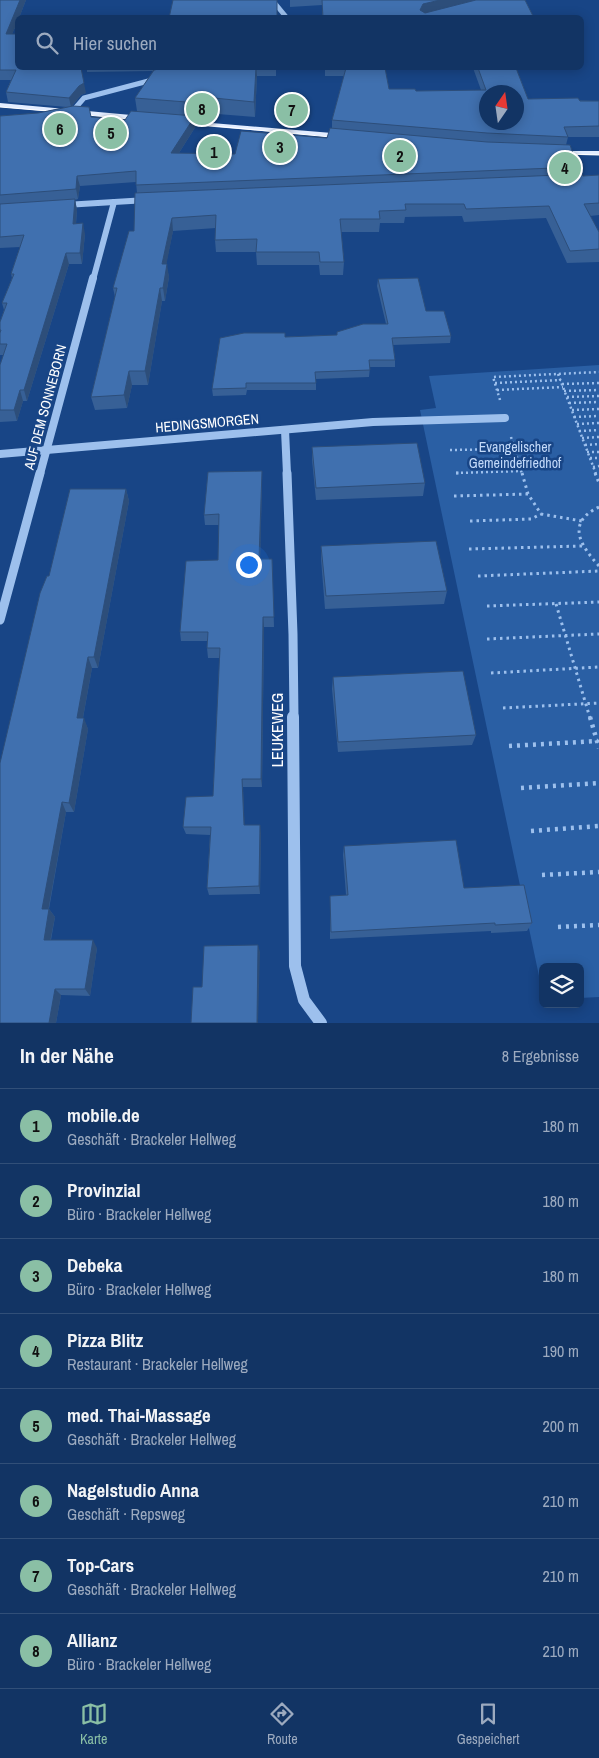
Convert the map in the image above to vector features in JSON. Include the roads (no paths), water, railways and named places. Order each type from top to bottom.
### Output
[{"type":"main road","points":[[0,105],[148,119]]},
{"type":"main road","points":[[174,121],[351,136]]},
{"type":"main road","points":[[552,152],[599,154]]},
{"type":"street","points":[[272,0],[284,15]]},
{"type":"street","points":[[52,116],[73,112],[84,98],[162,78]]},
{"type":"street","points":[[57,206],[153,200]]},
{"type":"street","name":"AUF DEM SONNEBORN","points":[[0,620],[114,202]]},
{"type":"street","name":"HEDINGSMORGEN","points":[[0,454],[417,420],[505,418]]},
{"type":"street","name":"LEUKEWEG","points":[[285,430],[293,634],[295,966],[304,1000],[322,1023]]},
{"type":"tram line","points":[[0,107],[60,112]]},
{"type":"tram line","points":[[77,114],[139,120]]},
{"type":"tram line","points":[[182,123],[341,138]]},
{"type":"tram line","points":[[560,154],[599,155]]},
{"type":"place","name":"Allianz","points":[[202,109]]},
{"type":"place","name":"Top-Cars","points":[[292,110]]},
{"type":"place","name":"Nagelstudio Anna","points":[[60,129]]},
{"type":"place","name":"med. Thai-Massage","points":[[111,133]]},
{"type":"place","name":"Debeka","points":[[280,147]]},
{"type":"place","name":"mobile.de","points":[[214,152]]},
{"type":"place","name":"Provinzial","points":[[400,156]]},
{"type":"place","name":"Pizza Blitz","points":[[565,168]]},
{"type":"park label","name":"Evangelischer Gemeindefriedhof","points":[[515,456]]}]
